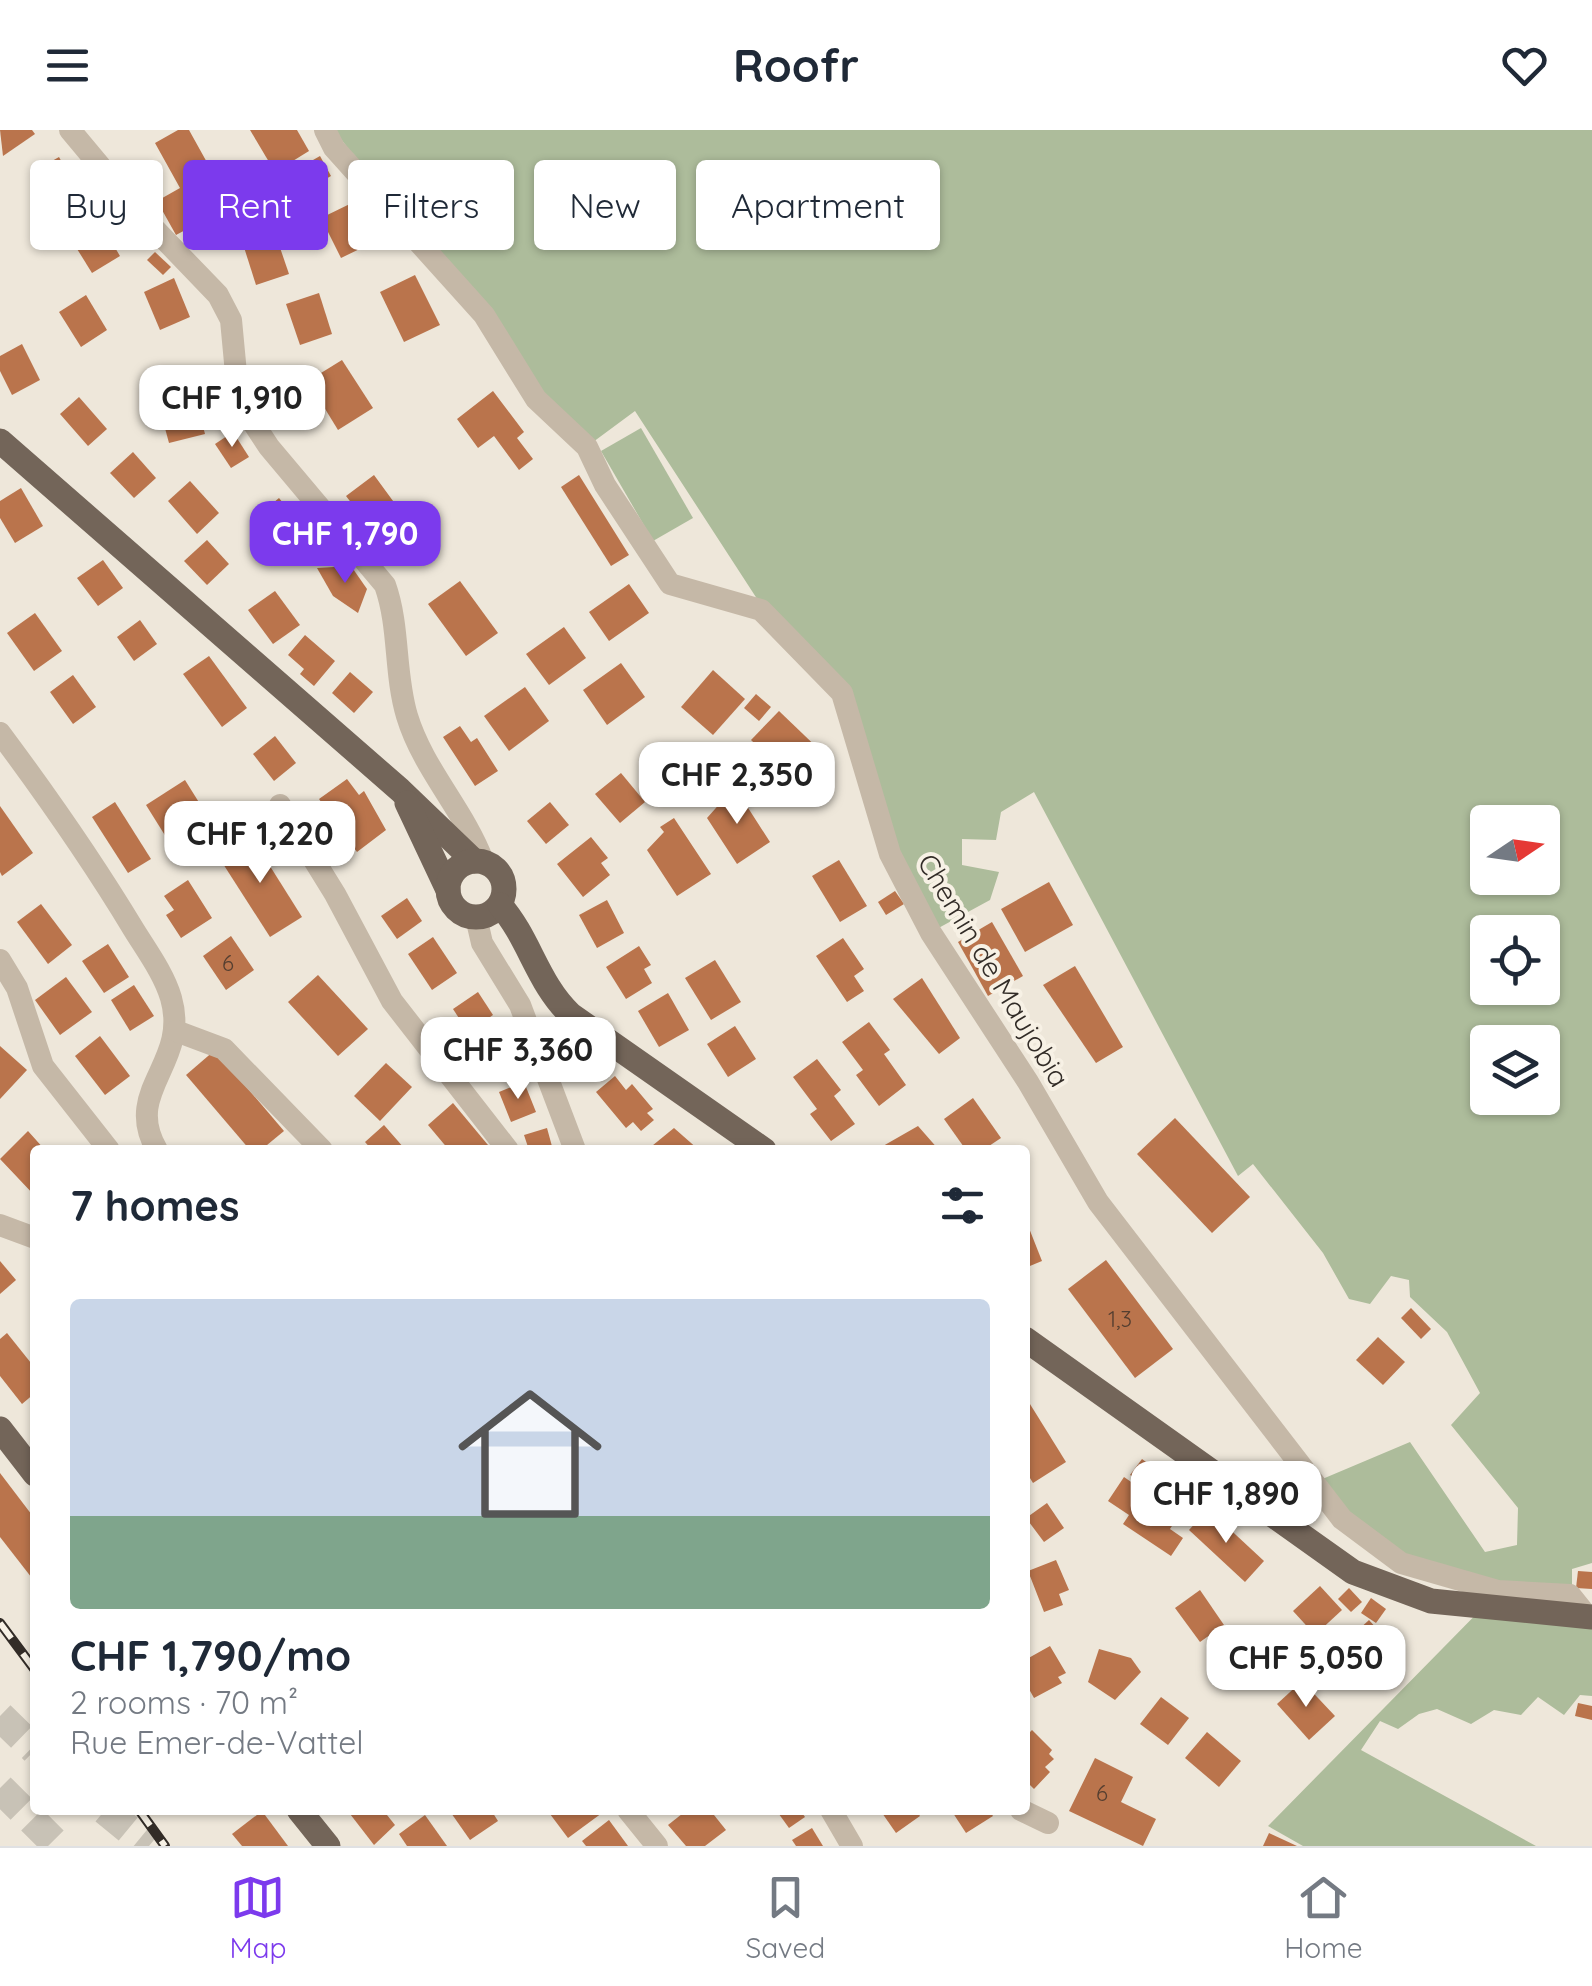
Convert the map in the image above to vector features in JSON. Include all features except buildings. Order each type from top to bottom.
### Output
[{"type":"main road","points":[[0,440],[478,861],[503,878],[500,905],[517,928],[546,989],[572,1016],[757,1145]]},
{"type":"main road","points":[[400,790],[460,912],[476,917],[500,905]]},
{"type":"main road","points":[[448,890],[452,874],[478,861]]},
{"type":"main road","points":[[1030,1343],[1352,1572],[1431,1601],[1590,1616]]},
{"type":"main road","points":[[0,1429],[30,1468]]},
{"type":"main road","points":[[304,1815],[328,1846]]},
{"type":"street","points":[[70,130],[141,215],[218,294],[230,320],[237,384],[248,415],[386,585],[394,610],[406,714],[423,756],[474,839],[478,861]]},
{"type":"street","name":"Chemin de Maujobia","points":[[325,130],[334,148],[416,244],[484,315],[536,399],[587,447],[605,485],[670,584],[760,610],[842,693],[890,854],[931,933],[1028,1082],[1098,1202],[1342,1519],[1402,1563],[1498,1591],[1570,1595],[1590,1616]]},
{"type":"street","points":[[0,733],[158,969],[171,997],[176,1031],[172,1052],[145,1106],[146,1123],[155,1145]]},
{"type":"street","points":[[280,805],[335,894],[392,1001],[504,1145]]},
{"type":"street","points":[[476,917],[482,943],[520,1004],[572,1145]]},
{"type":"street","points":[[0,960],[17,988],[43,1066],[105,1145]]},
{"type":"street","points":[[176,1031],[224,1048],[317,1145]]},
{"type":"street","points":[[0,1225],[30,1236]]},
{"type":"street","points":[[632,1815],[658,1846]]},
{"type":"street","points":[[833,1815],[852,1846]]},
{"type":"street","points":[[1030,1815],[1048,1824]]},
{"type":"green space","points":[[334,130],[1592,130],[1592,1563],[1572,1569],[1572,1594],[1592,1617],[1592,1696],[1580,1695],[1564,1715],[1538,1697],[1521,1715],[1494,1710],[1471,1724],[1437,1709],[1419,1714],[1398,1729],[1380,1721],[1361,1750],[1536,1846],[1303,1846],[1268,1826],[1500,1590],[1396,1566],[1320,1480],[1410,1442],[1485,1552],[1517,1545],[1518,1508],[1451,1425],[1480,1393],[1447,1332],[1410,1297],[1409,1280],[1391,1276],[1370,1304],[1349,1299],[1323,1253],[1253,1164],[1238,1176],[1034,792],[1001,812],[996,840],[962,839],[962,865],[999,872],[990,900],[933,931],[892,852],[844,692],[763,608],[635,411],[589,445],[539,398],[426,250],[514,250],[514,160],[357,160]]},
{"type":"green space","points":[[641,428],[693,518],[653,541],[601,451]]},
{"type":"tunnel","points":[[0,1716],[30,1745]]},
{"type":"tunnel","points":[[0,1788],[58,1846]]},
{"type":"tunnel","points":[[111,1815],[149,1846]]},
{"type":"railway","points":[[0,1623],[30,1663]]},
{"type":"railway","points":[[143,1815],[165,1846]]}]
